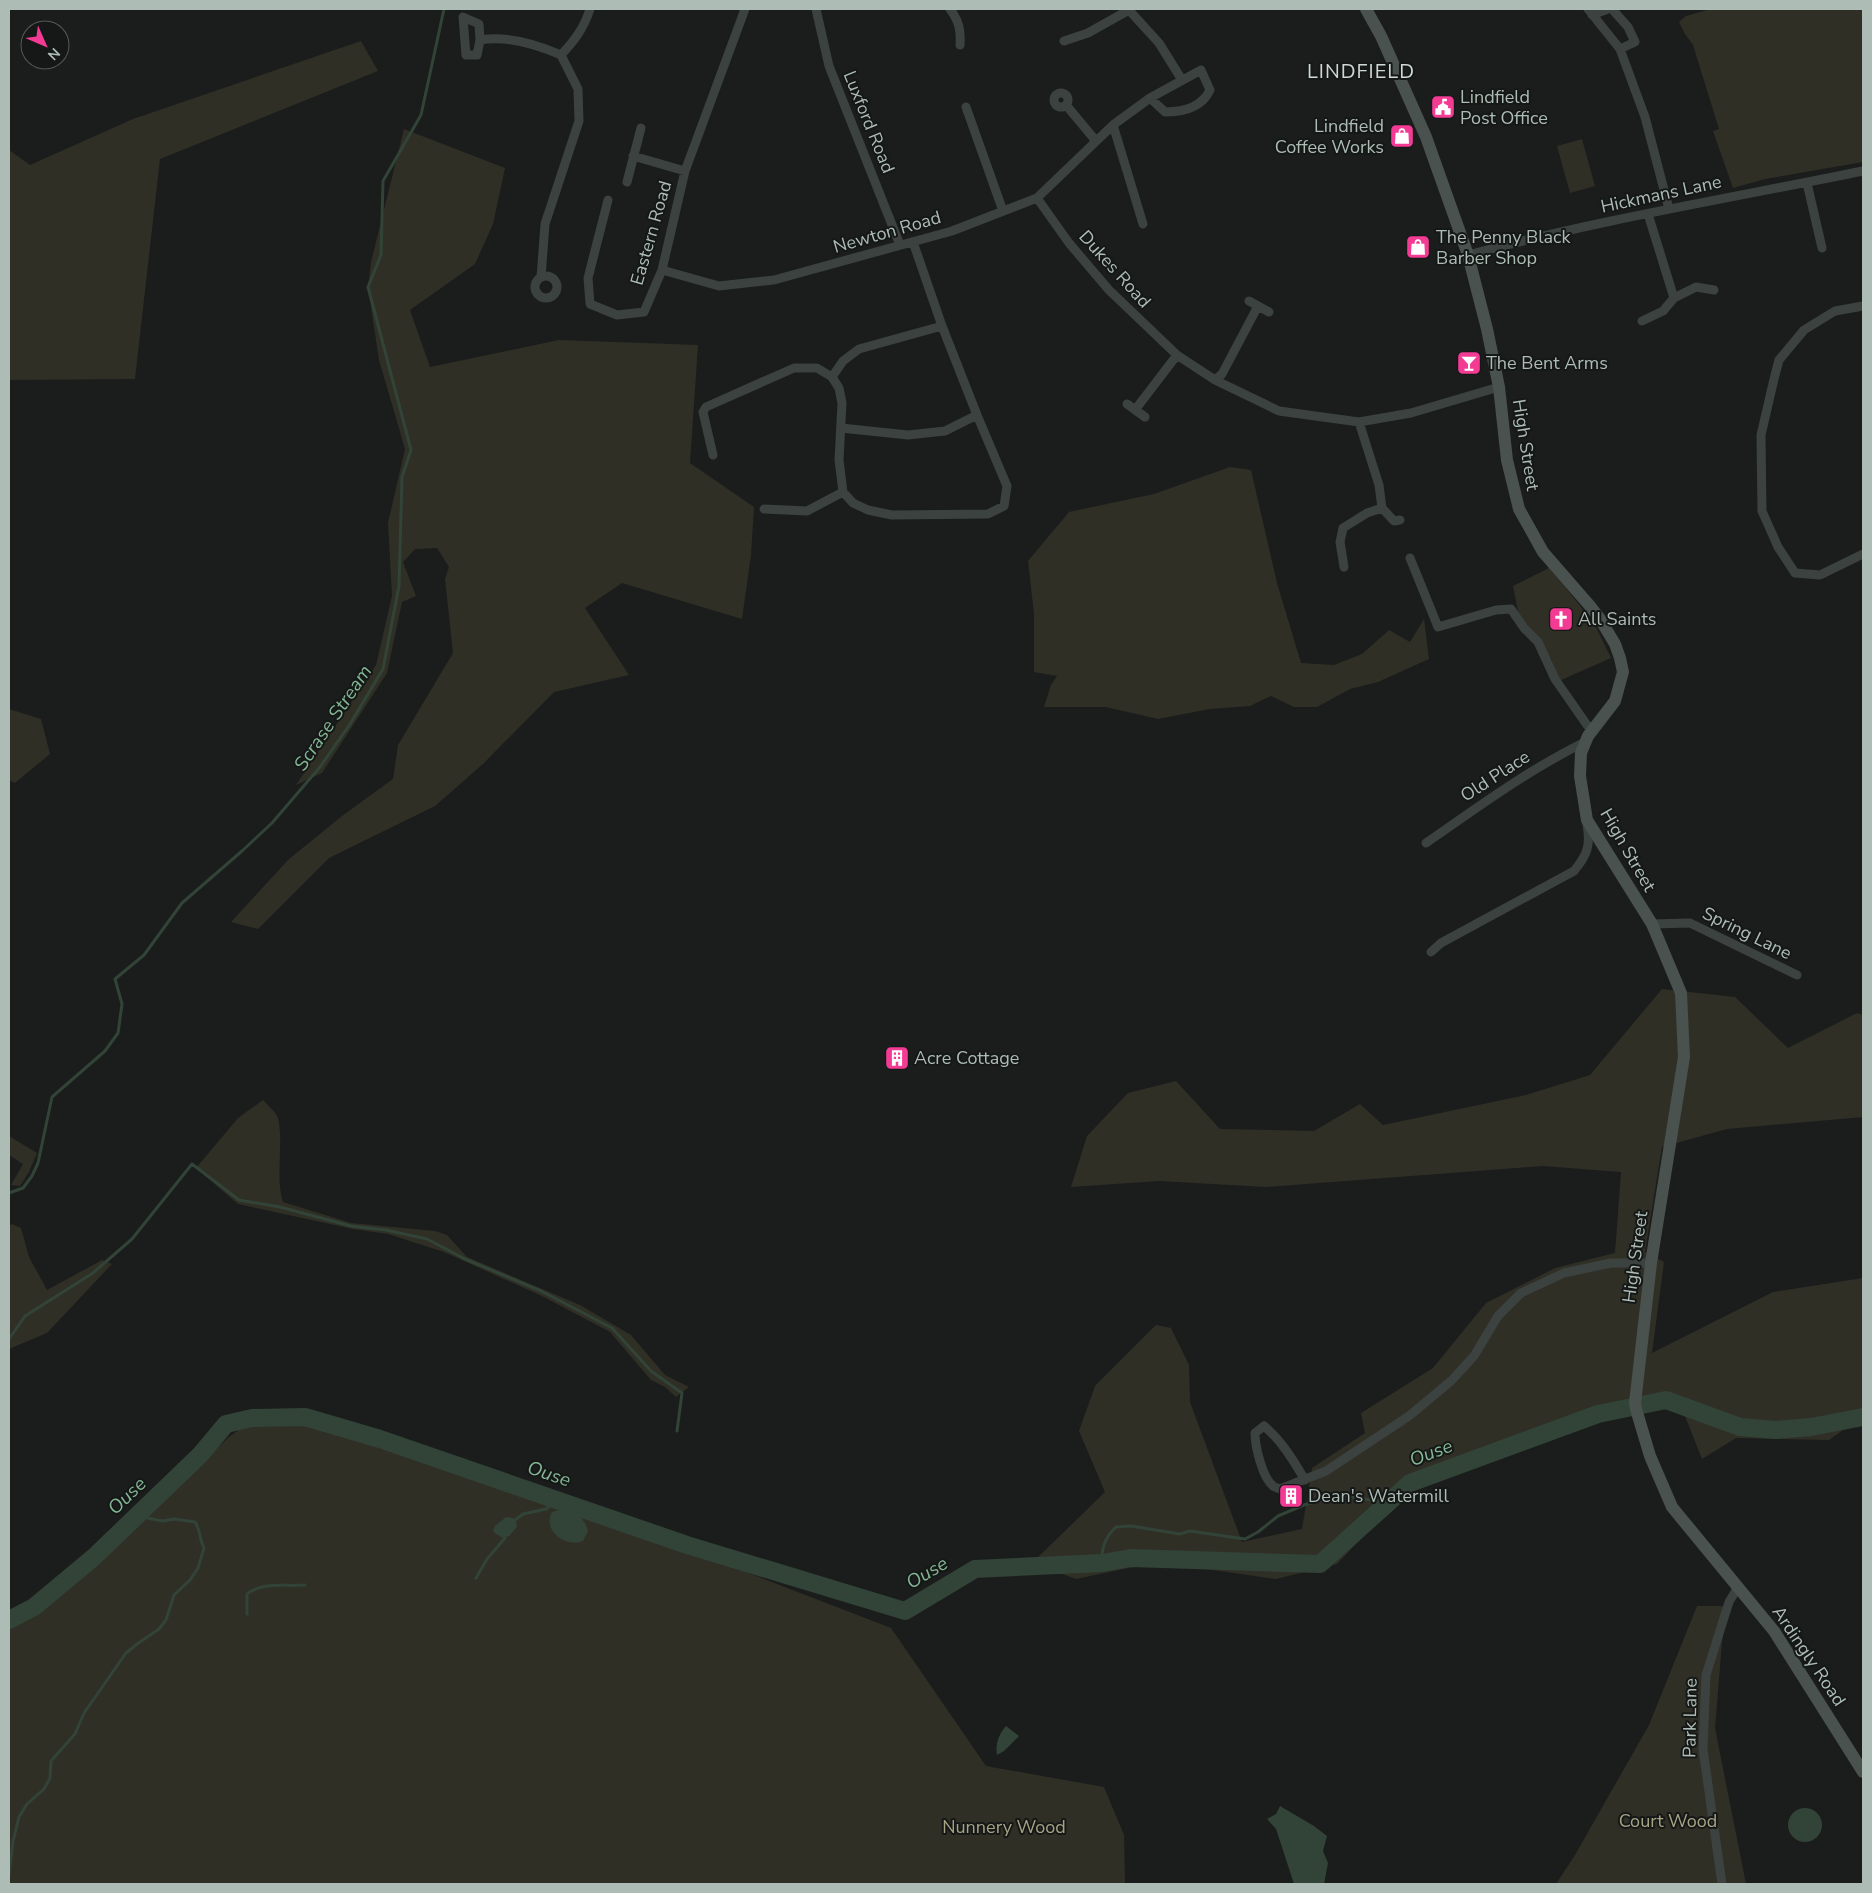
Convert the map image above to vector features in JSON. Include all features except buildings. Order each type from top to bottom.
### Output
[{"type":"main road","name":"High Street","points":[[1366,9],[1384,43],[1426,137],[1468,255],[1487,329],[1499,388],[1508,460],[1519,509],[1543,552],[1600,619],[1615,644],[1620,658],[1623,672],[1615,700],[1585,742],[1581,753],[1580,776],[1586,820],[1652,924],[1681,994],[1684,1057],[1651,1263],[1636,1406],[1650,1456],[1672,1507],[1738,1587]]},
{"type":"main road","name":"Ardingly Road","points":[[1738,1587],[1774,1631],[1863,1772]]},
{"type":"street","points":[[561,55],[574,42],[584,27],[590,9]]},
{"type":"street","name":"Eastern Road","points":[[608,200],[588,278],[590,304],[616,315],[644,312],[662,270],[685,171],[745,9]]},
{"type":"street","name":"Luxford Road","points":[[816,9],[829,66],[900,245]]},
{"type":"street","points":[[950,9],[958,20],[960,45]]},
{"type":"street","points":[[1064,41],[1088,33],[1129,9],[1159,44],[1182,80]]},
{"type":"street","points":[[1608,9],[1590,12],[1620,50],[1645,117],[1669,209]]},
{"type":"street","points":[[1612,9],[1628,27],[1635,42],[1620,50]]},
{"type":"street","points":[[480,40],[493,38],[535,44],[561,55],[578,89],[579,121],[545,224],[541,277]]},
{"type":"street","name":"Newton Road","points":[[662,270],[719,286],[774,280],[952,231],[1037,198],[1113,125],[1150,98],[1182,80],[1201,70],[1208,81],[1210,90],[1206,100],[1180,112],[1165,112],[1150,98]]},
{"type":"street","points":[[1066,105],[1096,141]]},
{"type":"street","points":[[966,107],[1003,211]]},
{"type":"street","points":[[1113,125],[1144,224]]},
{"type":"street","points":[[627,182],[640,128]]},
{"type":"street","points":[[633,156],[685,171]]},
{"type":"street","name":"Hickmans Lane","points":[[1468,255],[1550,233],[1863,171]]},
{"type":"street","points":[[1807,183],[1822,248]]},
{"type":"street","name":"Dukes Road","points":[[1037,198],[1069,243],[1109,290],[1177,355],[1218,377],[1226,385],[1280,411],[1360,422],[1411,413],[1499,388]]},
{"type":"street","points":[[1648,214],[1674,298]]},
{"type":"street","points":[[713,455],[703,412],[706,407],[794,368],[817,368],[832,377],[839,388],[842,403],[839,460],[843,492],[853,503],[868,510],[892,515],[988,514],[1004,506],[1007,486],[942,326],[913,242]]},
{"type":"street","points":[[1642,321],[1663,311],[1674,298],[1696,287],[1714,290]]},
{"type":"street","points":[[1249,301],[1269,312]]},
{"type":"street","points":[[1218,377],[1258,306]]},
{"type":"street","points":[[1863,306],[1836,311],[1804,330],[1780,360],[1760,435],[1762,510],[1778,547],[1796,573],[1820,576],[1863,554]]},
{"type":"street","points":[[832,377],[843,361],[859,349],[942,326]]},
{"type":"street","points":[[1135,410],[1177,355]]},
{"type":"street","points":[[1127,404],[1145,417]]},
{"type":"street","points":[[841,428],[908,435],[945,431],[977,415]]},
{"type":"street","points":[[1360,422],[1379,485],[1382,508],[1394,521],[1400,520]]},
{"type":"street","points":[[764,509],[807,511],[843,492]]},
{"type":"street","points":[[1344,567],[1340,542],[1343,528],[1367,513],[1382,508]]},
{"type":"street","points":[[1410,558],[1438,627],[1496,610],[1511,609],[1524,628],[1538,642],[1560,687],[1587,725],[1594,729]]},
{"type":"street","name":"Old Place","points":[[1426,843],[1510,784],[1560,754],[1585,742]]},
{"type":"street","points":[[1431,952],[1441,943],[1574,871],[1586,856],[1589,837],[1586,820]]},
{"type":"street","name":"Spring Lane","points":[[1652,924],[1690,923],[1797,976]]},
{"type":"street","points":[[1305,1480],[1272,1432],[1264,1426],[1255,1433],[1255,1446],[1263,1470],[1272,1486],[1280,1489],[1305,1480],[1326,1471],[1409,1416],[1451,1381],[1474,1356],[1498,1316],[1521,1293],[1564,1273],[1611,1263],[1651,1263]]},
{"type":"street","name":"Park Lane","points":[[1722,1884],[1703,1749],[1706,1675],[1729,1602],[1738,1587]]},
{"type":"green space","points":[[1711,9],[1863,9],[1863,162],[1765,179],[1733,188],[1713,131],[1719,129],[1693,45],[1679,22],[1686,16]]},
{"type":"green space","points":[[361,41],[378,71],[160,159],[135,379],[9,380],[9,150],[30,165],[133,119]]},
{"type":"green space","points":[[404,129],[505,168],[493,224],[475,264],[410,310],[430,367],[559,340],[698,345],[690,463],[754,507],[751,555],[742,619],[622,583],[585,608],[629,675],[554,692],[483,764],[435,806],[329,858],[258,929],[231,922],[288,860],[342,816],[393,779],[398,745],[453,653],[445,579],[449,567],[437,548],[415,549],[403,562],[416,596],[402,602],[387,673],[322,773],[296,785],[376,665],[392,596],[388,523],[405,449],[379,360],[368,287],[371,262]]},
{"type":"green space","points":[[1582,139],[1595,186],[1570,193],[1557,146]]},
{"type":"green space","points":[[1230,467],[1251,470],[1277,583],[1301,663],[1334,665],[1362,654],[1389,630],[1410,642],[1424,619],[1429,659],[1378,682],[1350,689],[1317,707],[1294,707],[1271,696],[1250,706],[1210,709],[1158,719],[1106,707],[1044,707],[1051,685],[1057,676],[1034,672],[1034,614],[1028,561],[1069,512],[1154,494]]},
{"type":"green space","points":[[1549,568],[1595,625],[1611,658],[1559,681],[1551,659],[1540,641],[1519,616],[1513,586]]},
{"type":"green space","points":[[9,709],[41,719],[50,754],[15,783],[9,780]]},
{"type":"green space","points":[[1662,989],[1735,997],[1788,1048],[1857,1013],[1863,1015],[1863,1117],[1727,1129],[1662,1147],[1645,1252],[1664,1262],[1652,1353],[1773,1292],[1863,1278],[1863,1425],[1856,1421],[1829,1440],[1736,1438],[1702,1459],[1681,1406],[1623,1412],[1402,1495],[1337,1564],[1276,1579],[1157,1562],[1076,1579],[1032,1563],[1105,1492],[1079,1431],[1095,1386],[1156,1325],[1171,1328],[1189,1365],[1190,1402],[1242,1542],[1302,1529],[1312,1468],[1365,1433],[1361,1413],[1433,1368],[1486,1303],[1555,1268],[1615,1253],[1621,1172],[1543,1166],[1266,1187],[1159,1181],[1071,1187],[1087,1136],[1128,1093],[1176,1081],[1220,1129],[1314,1131],[1360,1104],[1383,1125],[1526,1095],[1590,1075]]},
{"type":"green space","points":[[263,1100],[278,1118],[280,1128],[280,1182],[283,1202],[351,1223],[435,1231],[447,1235],[467,1257],[580,1305],[631,1335],[665,1375],[689,1387],[676,1397],[665,1387],[651,1380],[610,1332],[542,1296],[444,1252],[388,1234],[353,1229],[238,1204],[196,1168],[238,1118]]},
{"type":"green space","points":[[9,1136],[37,1153],[29,1172],[20,1186],[11,1185],[23,1164],[9,1155]]},
{"type":"green space","points":[[12,1224],[21,1228],[29,1257],[47,1290],[102,1260],[112,1264],[47,1333],[9,1349],[9,1226]]},
{"type":"green space","name":"Nunnery Wood","points":[[263,1422],[307,1422],[392,1449],[460,1466],[561,1501],[891,1628],[986,1766],[1104,1787],[1124,1835],[1125,1884],[9,1884],[9,1629],[36,1615],[229,1437],[243,1427]]},
{"type":"green space","name":"Court Wood","points":[[1697,1606],[1725,1606],[1715,1728],[1746,1884],[1556,1884],[1575,1855],[1649,1725]]},
{"type":"shaded area","points":[[565,1508],[577,1513],[585,1523],[588,1531],[583,1541],[576,1543],[563,1540],[557,1536],[550,1526],[552,1512]]},
{"type":"shaded area","points":[[506,1517],[513,1518],[516,1521],[517,1527],[509,1536],[503,1538],[493,1531],[495,1526]]},
{"type":"shaded area","points":[[1006,1726],[1019,1736],[1004,1751],[997,1755],[998,1739]]},
{"type":"shaded area","points":[[1280,1806],[1327,1836],[1323,1851],[1328,1863],[1324,1884],[1294,1884],[1276,1829],[1267,1819],[1276,1814]]},
{"type":"shaded area","points":[[1805,1808],[1812,1809],[1817,1813],[1821,1818],[1821,1832],[1817,1837],[1812,1841],[1805,1842],[1798,1841],[1793,1837],[1789,1832],[1788,1825],[1789,1818],[1793,1813],[1798,1809]]},
{"type":"waterway","name":"Scrase Stream","points":[[9,1193],[23,1188],[32,1176],[38,1163],[52,1097],[105,1051],[118,1033],[122,1004],[115,979],[144,955],[182,903],[272,823],[320,767],[350,724],[383,669],[399,586],[402,477],[411,450],[368,287],[381,255],[383,181],[421,115],[444,9]]},
{"type":"waterway","points":[[9,1339],[25,1316],[93,1273],[132,1239],[192,1164],[239,1200],[280,1207],[351,1226],[386,1230],[427,1239],[465,1259],[541,1291],[612,1328],[651,1371],[682,1393],[677,1431]]},
{"type":"waterway","name":"Ouse","points":[[9,1620],[34,1607],[94,1557],[200,1455],[226,1424],[252,1418],[305,1417],[380,1439],[687,1545],[905,1611],[975,1569],[1102,1563],[1131,1558],[1320,1564],[1410,1483],[1598,1414],[1666,1400],[1740,1427],[1776,1430],[1811,1427],[1863,1417]]},
{"type":"waterway","points":[[1102,1563],[1105,1543],[1109,1534],[1116,1527],[1131,1526],[1180,1534],[1190,1531],[1245,1539],[1258,1532],[1278,1516],[1327,1498],[1346,1496],[1371,1500],[1392,1499]]},
{"type":"waterway","points":[[515,1520],[523,1514],[546,1509],[558,1500]]},
{"type":"waterway","points":[[9,1875],[13,1841],[19,1817],[27,1804],[44,1789],[50,1778],[51,1761],[75,1734],[84,1713],[126,1653],[159,1629],[166,1620],[174,1595],[190,1580],[198,1568],[204,1548],[195,1522],[174,1519],[163,1521],[137,1516]]},
{"type":"waterway","points":[[476,1578],[487,1559],[505,1538]]},
{"type":"waterway","points":[[247,1614],[247,1594],[253,1590],[275,1585],[305,1585]]},
{"type":"place","name":"Lindfield Post Office","points":[[1443,107]]},
{"type":"place","name":"Lindfield Coffee Works","points":[[1402,136]]},
{"type":"place","name":"The Penny Black Barber Shop","points":[[1418,247]]},
{"type":"place","name":"The Bent Arms","points":[[1469,363]]},
{"type":"place","name":"All Saints","points":[[1561,619]]},
{"type":"place","name":"Acre Cottage","points":[[897,1058]]},
{"type":"place","name":"Dean's Watermill","points":[[1291,1496]]},
{"type":"district","name":"LINDFIELD","points":[[1361,71]]}]
